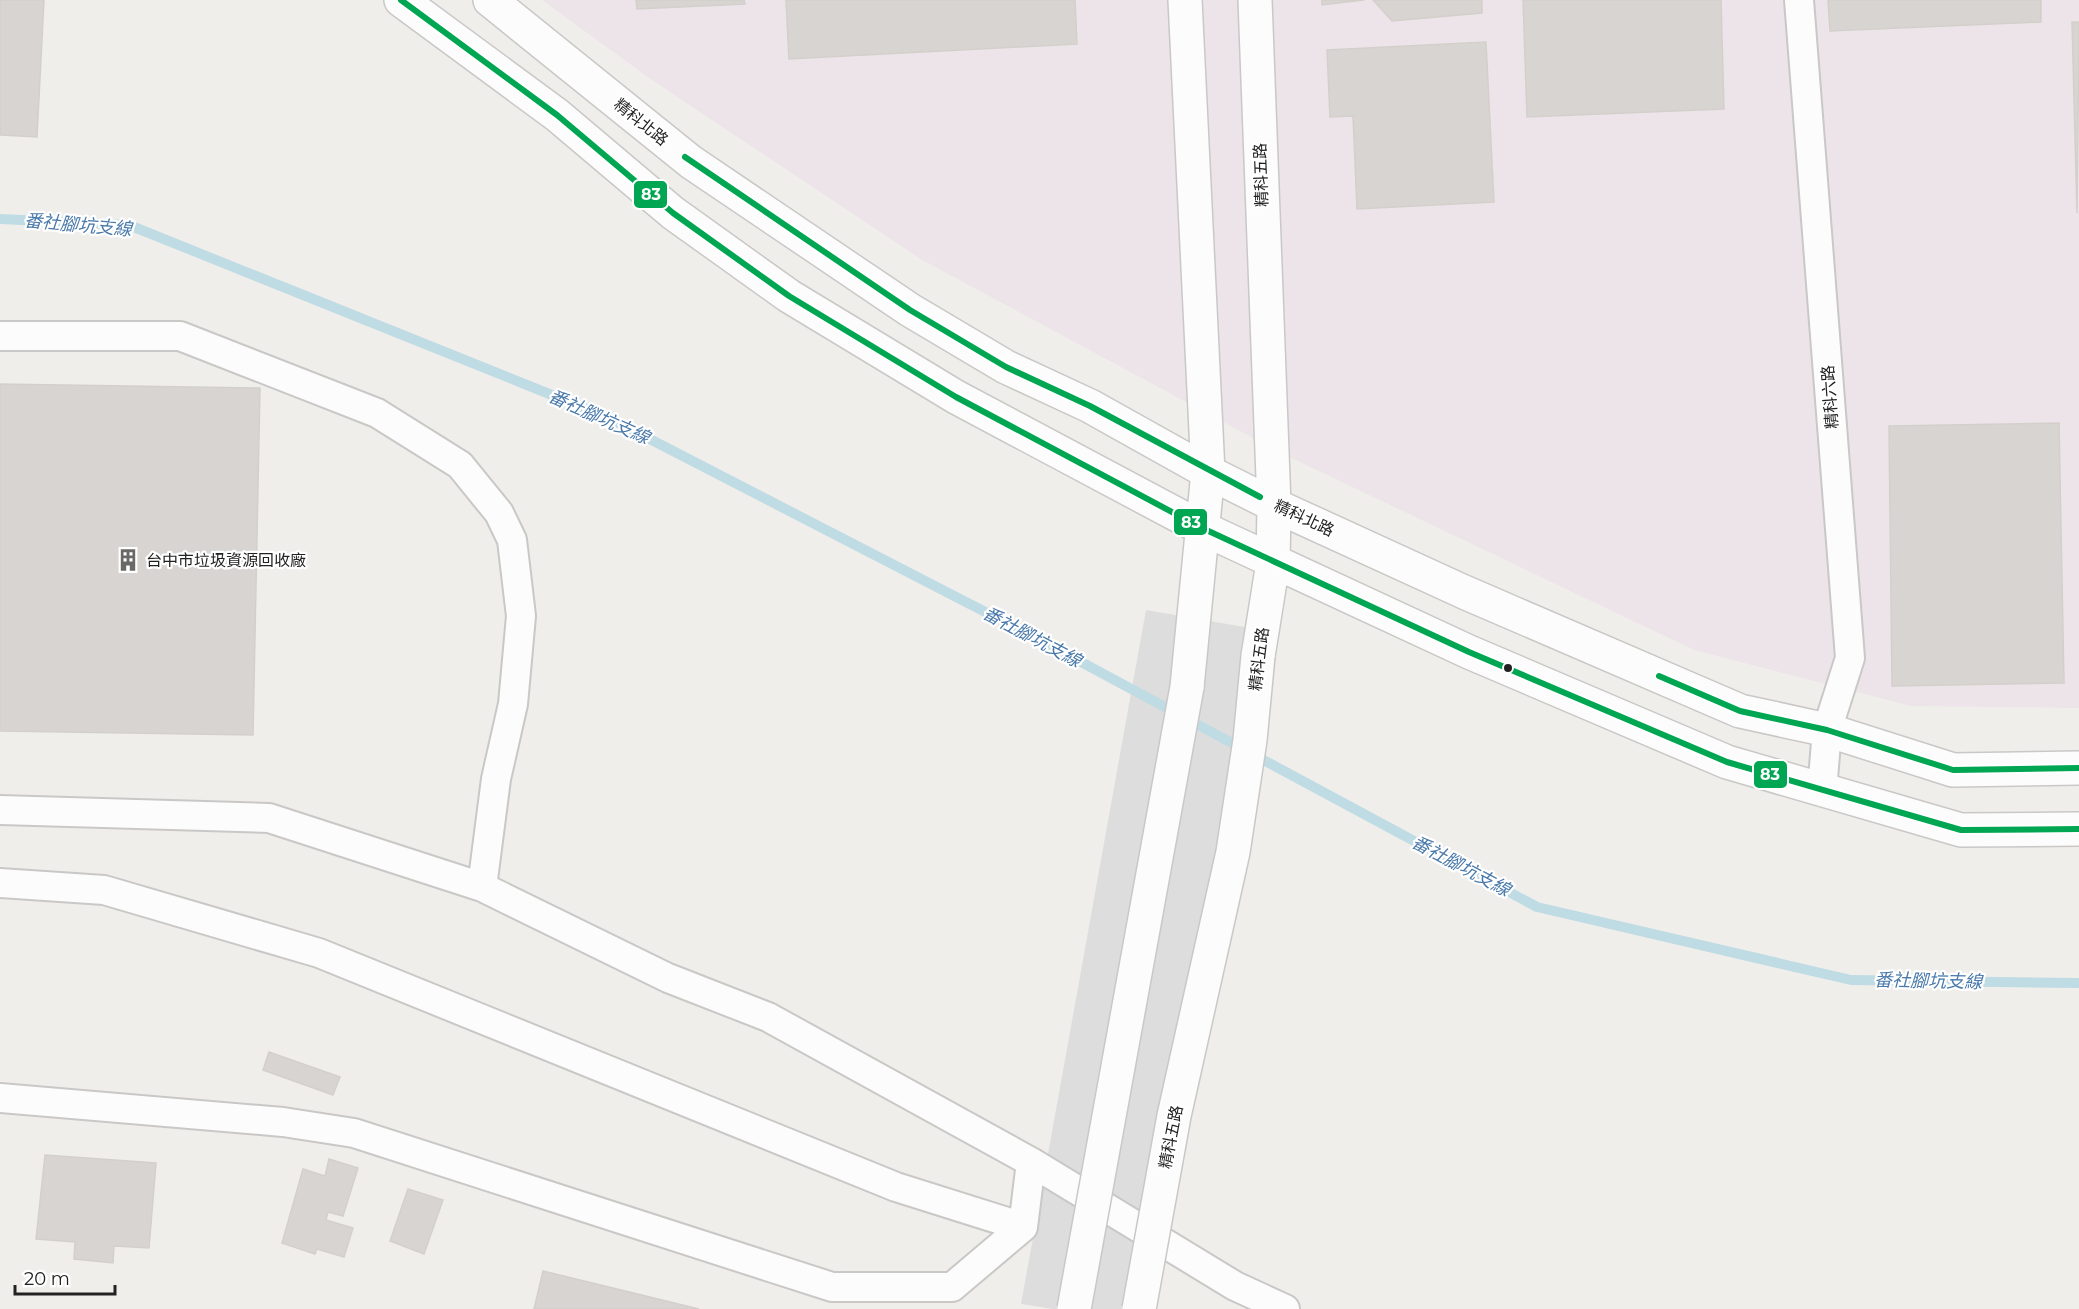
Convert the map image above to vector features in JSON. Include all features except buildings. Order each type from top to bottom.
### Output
[{"type":"street","points":[[401,0],[557,115],[673,213],[789,296],[956,397],[1202,528],[1273,563],[1469,652],[1727,762],[1961,830],[2079,829]]},
{"type":"street","name":"精科北路","points":[[490,0],[691,162],[910,310],[1006,367],[1090,406],[1208,472],[1274,505],[1464,592],[1740,711],[1827,730],[1953,770],[2079,768]]},
{"type":"street","points":[[1074,1309],[1187,687],[1208,472],[1185,0]]},
{"type":"street","name":"精科五路","points":[[1139,1309],[1174,1116],[1233,852],[1250,740],[1258,656],[1273,563],[1274,505],[1255,0]]},
{"type":"street","name":"精科六路","points":[[1799,0],[1850,658],[1827,730],[1822,791]]},
{"type":"street","points":[[0,336],[180,336],[377,413],[460,465],[499,513],[512,540],[521,616],[513,704],[496,779],[482,887]]},
{"type":"street","points":[[0,810],[269,818],[482,887],[668,978],[768,1017],[1030,1162],[1235,1286],[1285,1309]]},
{"type":"street","points":[[0,883],[104,890],[319,953],[896,1187],[1023,1227]]},
{"type":"street","points":[[0,1098],[283,1122],[354,1133],[832,1287],[952,1287],[1023,1227],[1030,1162]]},
{"type":"shaded area","points":[[542,0],[2079,0],[2079,708],[1911,706],[1694,650],[1281,453],[922,260],[649,78]]},
{"type":"pier","points":[[1146,610],[1274,632],[1152,1309],[1053,1309],[1021,1304]]},
{"type":"waterway","name":"番社腳坑支線","points":[[0,219],[129,225],[609,418],[1057,649],[1537,907],[1851,980],[2079,983]]},
{"type":"transit line","name":"83","points":[[401,0],[557,115],[673,213],[789,296],[956,397],[1202,528],[1469,652],[1727,762],[1961,830],[2079,829]]},
{"type":"transit line","name":"83","points":[[685,157],[910,310],[1006,367],[1090,406],[1260,497]]},
{"type":"transit line","name":"83","points":[[1659,676],[1740,711],[1827,730],[1953,770],[2079,768]]},
{"type":"place","name":"台中市垃圾資源回收廠","points":[[128,560]]}]
